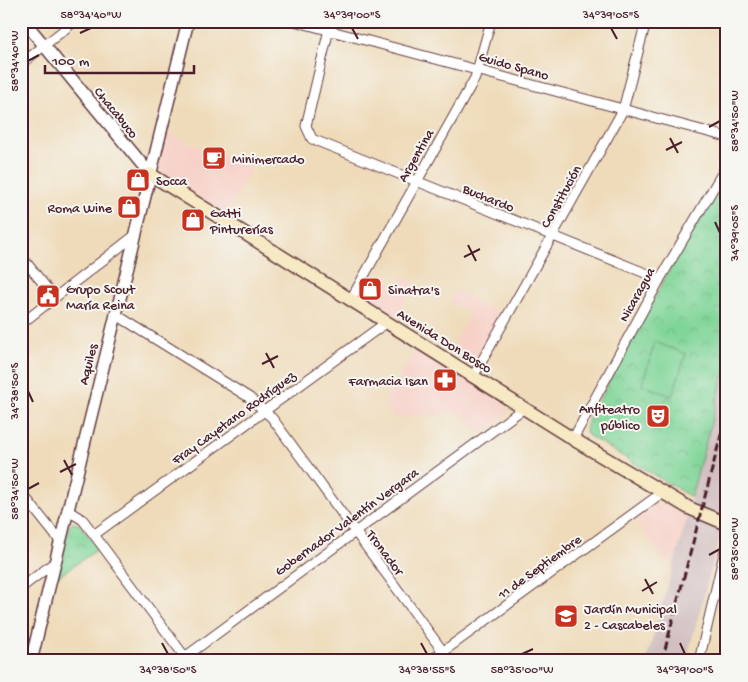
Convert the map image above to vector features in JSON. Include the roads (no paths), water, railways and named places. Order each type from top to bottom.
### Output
[{"type":"main road","name":"Avenida Don Bosco","points":[[150,174],[474,375],[573,439],[701,514],[727,524]]},
{"type":"street","name":"Chacabuco","points":[[24,21],[150,174]]},
{"type":"street","points":[[21,64],[75,21]]},
{"type":"street","name":"Aquiles","points":[[31,661],[188,21]]},
{"type":"street","name":"Guido Spano","points":[[294,21],[330,26],[623,110],[727,137]]},
{"type":"street","name":"Argentina","points":[[351,299],[479,69],[491,21]]},
{"type":"street","name":"Constitución","points":[[474,375],[623,110],[646,21]]},
{"type":"street","name":"Buchardo","points":[[330,26],[306,126],[310,136],[316,141],[660,279]]},
{"type":"street","name":"Nicaragua","points":[[573,439],[660,279],[727,165]]},
{"type":"street","points":[[21,324],[134,236]]},
{"type":"street","points":[[21,256],[54,297]]},
{"type":"street","name":"Tronador","points":[[115,314],[250,398],[272,418],[450,661]]},
{"type":"street","name":"Fray Cayetano Rodríguez","points":[[95,534],[387,322]]},
{"type":"street","name":"Gobernador Valentín Vergara","points":[[186,659],[354,532],[524,408]]},
{"type":"street","points":[[21,492],[60,541]]},
{"type":"street","name":"11 de Septiembre","points":[[430,661],[663,492]]},
{"type":"street","points":[[67,510],[83,520],[95,534],[186,659]]},
{"type":"street","points":[[699,661],[727,542]]},
{"type":"street","points":[[21,588],[55,562]]},
{"type":"railway","points":[[662,661],[727,412]]},
{"type":"place","name":"Minimercado","points":[[214,158]]},
{"type":"place","name":"Socca","points":[[138,180]]},
{"type":"place","name":"Roma Wine","points":[[129,207]]},
{"type":"place","name":"Gatti Pinturerías","points":[[193,220]]},
{"type":"place","name":"Sinatra's","points":[[370,289]]},
{"type":"place","name":"Grupo Scout María Reina","points":[[48,296]]},
{"type":"place","name":"Farmacia Isan","points":[[445,380]]},
{"type":"place","name":"Anfiteatro público","points":[[658,416]]},
{"type":"place","name":"Jardín Municipal 2 - Cascabeles","points":[[566,616]]}]
